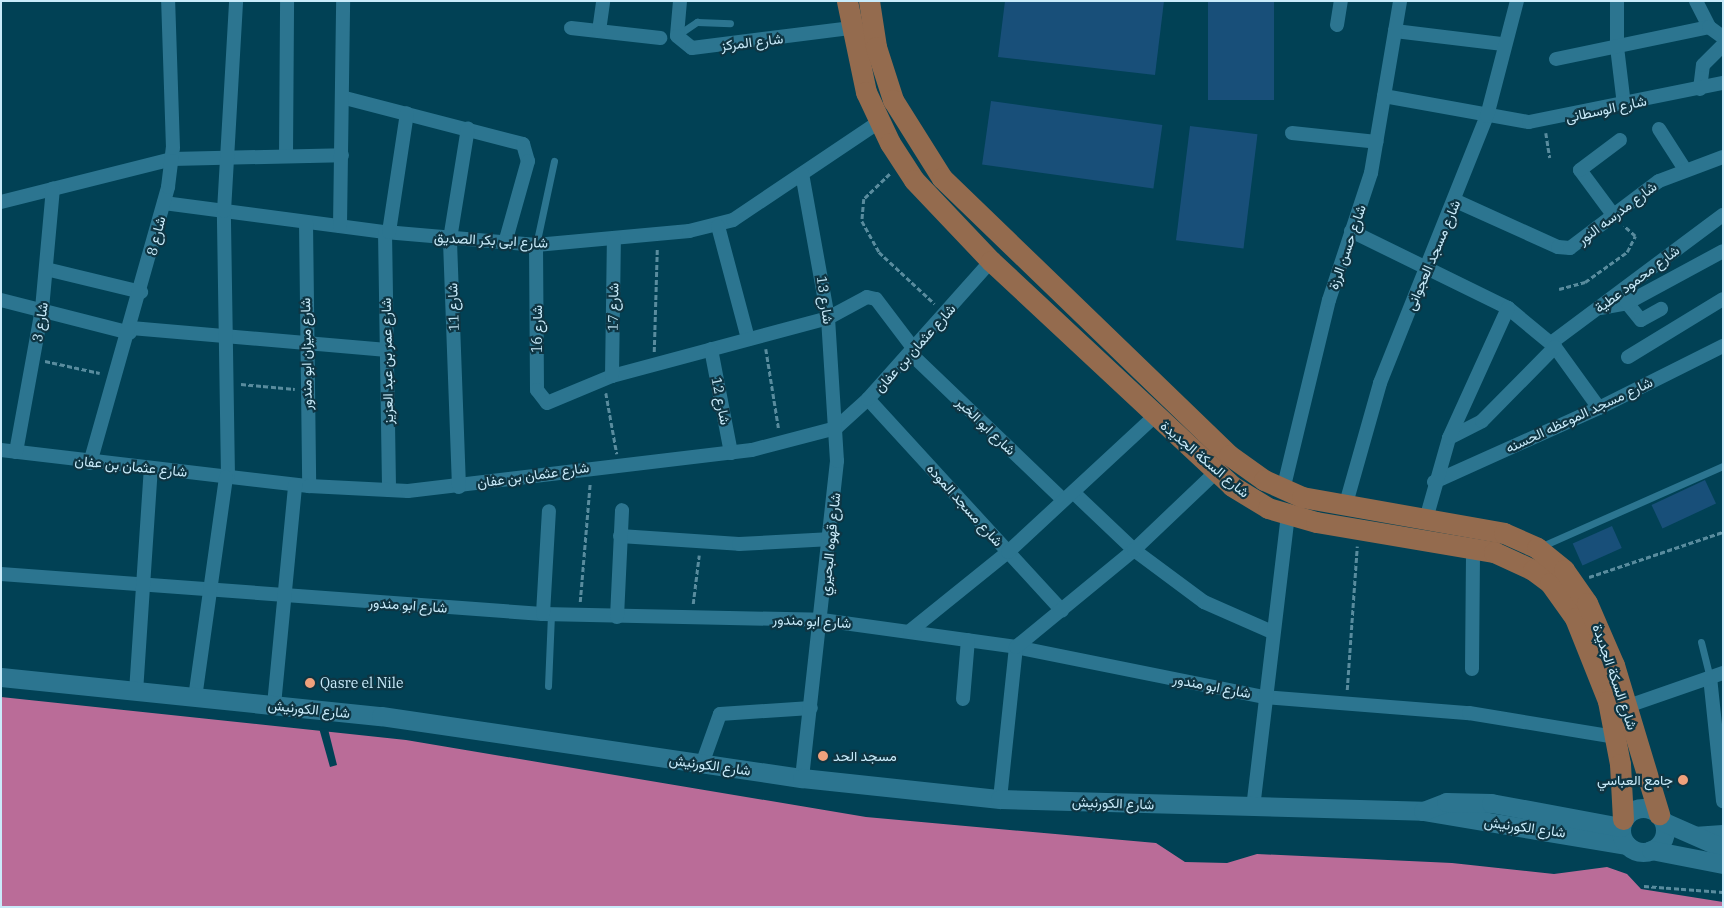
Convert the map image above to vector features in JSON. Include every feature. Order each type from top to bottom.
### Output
[{"type":"main road","name":"شارع السكة الجديدة","points":[[847,1],[850,28],[879,122],[902,162],[936,207],[1216,472],[1250,498],[1288,515],[1358,531],[1494,552],[1533,570],[1563,600],[1596,666],[1616,736],[1622,823]]},
{"type":"main road","name":"شارع السكة الجديدة","points":[[869,1],[876,47],[894,100],[942,178],[1229,455],[1283,490],[1345,507],[1504,533],[1538,548],[1576,585],[1599,625],[1628,706],[1661,818]]},
{"type":"main road","name":"شارع الكورنيش","points":[[1,677],[274,705],[802,778],[1000,799],[1253,808],[1423,811],[1627,845]]},
{"type":"main road","name":"شارع الكورنيش","points":[[1423,811],[1446,802],[1491,803],[1622,823]]},
{"type":"main road","points":[[1723,848],[1686,835],[1661,818],[1640,808],[1622,823],[1627,845],[1638,851],[1651,850],[1723,864]]},
{"type":"main road","points":[[1651,850],[1662,842],[1661,818]]},
{"type":"street","name":"شارع 8","points":[[90,462],[131,330],[164,202],[172,159],[168,1]]},
{"type":"street","points":[[194,698],[227,477],[224,210],[229,156],[236,1]]},
{"type":"street","points":[[286,155],[287,1]]},
{"type":"street","points":[[340,226],[345,98],[343,1]]},
{"type":"street","points":[[599,31],[604,1]]},
{"type":"street","points":[[677,36],[677,17],[680,1]]},
{"type":"street","points":[[1337,25],[1340,1]]},
{"type":"street","name":"شارع حسن الرزة","points":[[1283,490],[1329,300],[1377,142],[1400,1]]},
{"type":"street","name":"شارع مسجد العجوانى","points":[[1345,507],[1380,384],[1426,268],[1456,201],[1487,116],[1503,44],[1516,1]]},
{"type":"street","points":[[1617,1],[1617,47],[1624,105]]},
{"type":"street","points":[[1696,1],[1709,27],[1723,38]]},
{"type":"street","points":[[1556,59],[1709,27]]},
{"type":"street","points":[[571,28],[660,38]]},
{"type":"street","name":"شارع المركز","points":[[677,36],[692,48],[701,48],[850,28]]},
{"type":"street","points":[[1395,31],[1503,44]]},
{"type":"street","points":[[1700,89],[1703,65],[1723,45]]},
{"type":"street","name":"شارع الوسطانى","points":[[1384,96],[1487,116],[1544,122],[1723,83]]},
{"type":"street","points":[[345,98],[518,141],[527,149],[528,161],[505,243]]},
{"type":"street","name":"شارع عمر بن عبد العزيز","points":[[390,490],[387,232],[407,113]]},
{"type":"street","name":"شارع ابى بكر الصديق","points":[[164,202],[387,232],[505,243],[536,245],[658,234],[718,226],[802,174],[879,122]]},
{"type":"street","name":"شارع 11","points":[[459,487],[450,239],[468,128]]},
{"type":"street","points":[[1659,130],[1684,168]]},
{"type":"street","points":[[1292,133],[1377,142]]},
{"type":"street","points":[[1614,216],[1580,170],[1620,140]]},
{"type":"street","points":[[1,202],[172,159],[229,156],[342,155]]},
{"type":"street","name":"شارع مدرسه النور","points":[[1456,201],[1564,248],[1575,246],[1659,181],[1684,168],[1723,157]]},
{"type":"street","name":"شارع 13","points":[[802,174],[828,318],[836,428]]},
{"type":"street","name":"شارع 3","points":[[16,452],[42,309],[52,189]]},
{"type":"street","name":"شارع محمود عطية","points":[[1449,438],[1482,421],[1553,345],[1597,308],[1723,214]]},
{"type":"street","name":"شارع ميزان ابو مندور","points":[[274,705],[285,597],[302,486],[306,390],[306,222]]},
{"type":"street","points":[[718,226],[748,339]]},
{"type":"street","points":[[1351,231],[1508,308],[1553,345],[1599,408]]},
{"type":"street","name":"شارع 17","points":[[608,378],[614,238]]},
{"type":"street","name":"شارع 16","points":[[536,245],[537,390],[542,400],[553,402],[608,378]]},
{"type":"street","points":[[1597,308],[1628,303],[1723,251]]},
{"type":"street","name":"شارع عثمان بن عفان","points":[[1,450],[302,486],[390,490],[459,487],[619,463],[731,453],[780,444],[836,428],[868,399],[991,261]]},
{"type":"street","points":[[46,269],[141,292]]},
{"type":"street","name":"شارع ابو الخير","points":[[828,318],[872,297],[912,351],[1068,496],[1134,550],[1204,602],[1272,632]]},
{"type":"street","points":[[1628,357],[1723,299]]},
{"type":"street","points":[[1,300],[131,330],[387,350]]},
{"type":"street","points":[[1628,303],[1641,320],[1661,309]]},
{"type":"street","points":[[1426,519],[1434,482],[1449,438],[1508,308]]},
{"type":"street","points":[[608,378],[828,318]]},
{"type":"street","name":"شارع مسجد الموعظه الحسنه","points":[[1434,482],[1599,408],[1723,346]]},
{"type":"street","name":"شارع 12","points":[[712,350],[731,453]]},
{"type":"street","name":"شارع مسجد الموده","points":[[868,399],[1062,611]]},
{"type":"street","points":[[910,631],[1008,552],[1155,416]]},
{"type":"street","name":"شارع قهوه البحيري","points":[[802,778],[832,539],[836,428]]},
{"type":"street","points":[[136,692],[145,586],[151,469]]},
{"type":"street","points":[[1000,799],[1016,647],[1134,550],[1216,472]]},
{"type":"street","points":[[617,617],[622,510]]},
{"type":"street","points":[[547,614],[549,512]]},
{"type":"street","points":[[1253,808],[1264,697],[1288,515]]},
{"type":"street","points":[[620,536],[701,542],[832,539]]},
{"type":"street","points":[[1472,669],[1473,548]]},
{"type":"street","name":"شارع ابو مندور","points":[[1,574],[285,597],[579,616],[822,620],[1016,647],[1264,697],[1469,712],[1616,736]]},
{"type":"street","points":[[963,699],[968,640]]},
{"type":"street","points":[[1628,706],[1716,675],[1723,801]]},
{"type":"street","points":[[702,764],[720,714],[811,708]]},
{"type":"street","points":[[1686,835],[1723,832]]},
{"type":"lane","points":[[677,36],[697,22],[730,23]]},
{"type":"lane","points":[[536,245],[554,161]]},
{"type":"lane","points":[[1538,548],[1723,466]]},
{"type":"lane","points":[[547,614],[548,686]]},
{"type":"lane","points":[[1701,642],[1716,675]]},
{"type":"path","points":[[1544,122],[1550,158]]},
{"type":"path","points":[[902,162],[864,199],[862,221],[879,252],[945,314]]},
{"type":"path","points":[[1559,289],[1585,282],[1628,252],[1635,236],[1614,216]]},
{"type":"path","points":[[653,366],[658,234]]},
{"type":"path","points":[[763,335],[780,444]]},
{"type":"path","points":[[34,358],[117,377]]},
{"type":"path","points":[[608,378],[619,463]]},
{"type":"path","points":[[227,382],[306,390]]},
{"type":"path","points":[[579,616],[591,467]]},
{"type":"path","points":[[1346,704],[1358,531]]},
{"type":"path","points":[[1576,585],[1629,560],[1723,532]]},
{"type":"path","points":[[692,617],[701,542]]},
{"type":"path","points":[[1644,886],[1723,892]]},
{"type":"shaded area","points":[[1,697],[406,740],[866,817],[1156,843],[1185,862],[1227,863],[1257,854],[1452,863],[1554,874],[1607,867],[1627,874],[1641,889],[1723,902],[1723,907],[1,907]]},
{"type":"pier","points":[[319,728],[328,729],[337,765],[330,767]]},
{"type":"building","points":[[1005,1],[1164,1],[1155,75],[998,57]]},
{"type":"building","points":[[1208,1],[1274,1],[1274,100],[1208,100]]},
{"type":"building","points":[[991,101],[1162,125],[1153,188],[982,164]]},
{"type":"building","points":[[1190,126],[1257,134],[1243,248],[1176,240]]},
{"type":"building","points":[[1705,480],[1716,504],[1663,528],[1652,505]]},
{"type":"building","points":[[1612,526],[1622,548],[1582,565],[1573,543]]},
{"type":"place","name":"Qasre el Nile","points":[[310,683]]},
{"type":"place","name":"مسجد الحد","points":[[823,756]]},
{"type":"place","name":"جامع العباسي","points":[[1683,780]]}]
